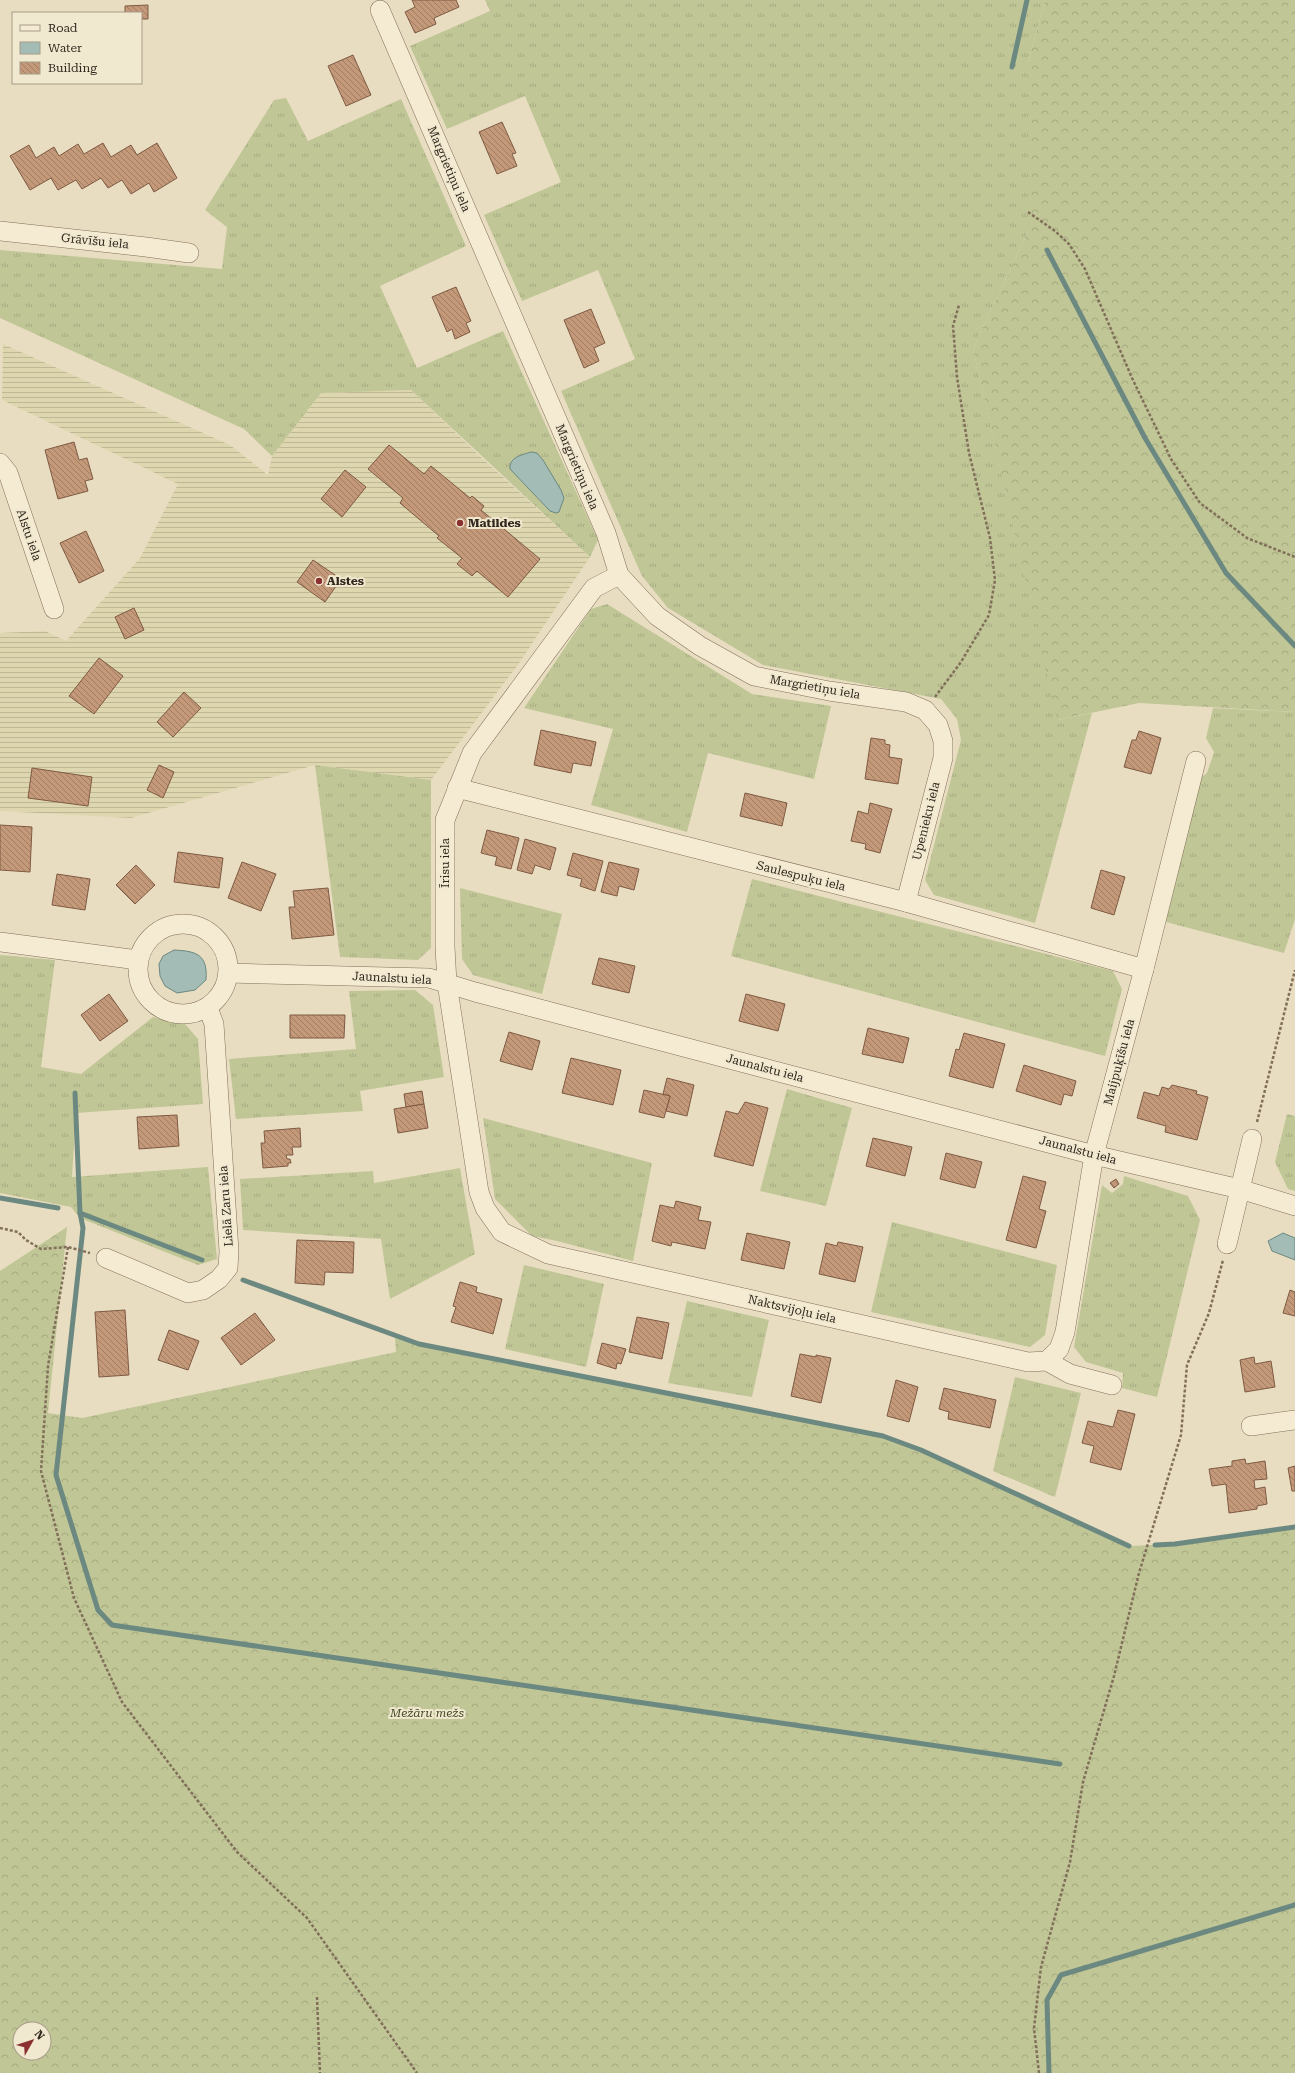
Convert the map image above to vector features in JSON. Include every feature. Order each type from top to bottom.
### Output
[{"type":"street","name":"Margrietiņu iela","points":[[380,10],[606,533],[619,575],[657,616],[700,646],[754,676],[829,691],[906,702],[925,710],[938,725],[943,740]]},
{"type":"street","name":"Grāvīšu iela","points":[[0,231],[189,253]]},
{"type":"street","name":"Alstu iela","points":[[0,463],[8,473],[54,609]]},
{"type":"street","name":"Īrisu iela","points":[[485,1208],[480,1192],[447,983],[445,947],[445,820],[472,753],[594,588],[619,575]]},
{"type":"street","name":"Upenieku iela","points":[[906,902],[943,758],[943,740]]},
{"type":"street","name":"Maijpuķīšu iela","points":[[1047,1361],[1059,1349],[1065,1332],[1094,1155],[1144,969],[1196,761]]},
{"type":"street","name":"Saulespuķu iela","points":[[457,788],[906,902],[1144,969]]},
{"type":"street","points":[[189,924],[210,933],[215,939],[224,951],[228,973],[222,993],[208,1008],[188,1014],[167,1012],[149,1000],[139,982],[138,960],[148,940],[167,927],[189,924]]},
{"type":"street","points":[[0,942],[138,960]]},
{"type":"street","name":"Jaunalstu iela","points":[[228,973],[429,978],[1094,1155],[1240,1189],[1295,1206]]},
{"type":"street","name":"Lielā Zaru iela","points":[[106,1258],[188,1293],[203,1290],[215,1284],[228,1268],[230,1251],[214,1024],[208,1008]]},
{"type":"street","points":[[1228,1244],[1252,1139]]},
{"type":"street","name":"Naktsvijoļu iela","points":[[485,1208],[502,1232],[548,1254],[1028,1362],[1047,1361]]},
{"type":"street","points":[[1047,1361],[1070,1374],[1112,1385]]},
{"type":"street","points":[[1251,1426],[1295,1420]]},
{"type":"path","points":[[1028,212],[1055,231],[1069,244],[1085,269],[1132,378],[1170,459],[1200,503],[1247,538],[1295,557]]},
{"type":"path","points":[[925,710],[961,662],[988,615],[995,580],[990,538],[969,453],[957,377],[953,326],[959,305]]},
{"type":"path","points":[[1252,1139],[1295,970]]},
{"type":"path","points":[[0,1228],[18,1232],[26,1240],[41,1249],[68,1247],[106,1258]]},
{"type":"path","points":[[1039,2073],[1034,2028],[1041,1967],[1070,1862],[1084,1782],[1114,1676],[1139,1573],[1181,1435],[1187,1365],[1209,1313],[1228,1244]]},
{"type":"path","points":[[68,1247],[48,1366],[41,1471],[74,1598],[122,1702],[237,1852],[307,1918],[417,2073]]},
{"type":"path","points":[[317,1997],[320,2073]]},
{"type":"shaded area","points":[[3,344],[230,445],[268,475],[272,456],[321,393],[411,390],[483,459],[590,557],[517,666],[431,780],[315,765],[131,818],[0,811],[0,633],[45,631],[66,641],[140,558],[178,484],[2,400]]},
{"type":"green space","points":[[485,0],[1045,0],[1028,62],[1028,231],[973,349],[1058,720],[1092,713],[1035,923],[934,895],[925,880],[961,740],[957,719],[941,699],[763,665],[668,608],[642,576],[561,391],[635,359],[598,270],[522,301],[484,215],[561,182],[525,96],[447,129],[410,46],[490,11]]},
{"type":"green space","points":[[1045,0],[1295,0],[1295,712],[1139,703],[1057,720],[973,349],[1028,231],[1028,62]]},
{"type":"green space","points":[[286,98],[308,141],[401,99],[466,246],[380,286],[417,368],[503,331],[598,540],[590,557],[411,390],[321,393],[272,456],[244,429],[0,318],[0,250],[222,269],[227,227],[205,210],[274,100]]},
{"type":"green space","points":[[607,604],[752,694],[831,706],[814,779],[708,753],[687,832],[591,805],[613,729],[524,708],[591,609]]},
{"type":"green space","points":[[1213,708],[1295,712],[1295,919],[1284,953],[1166,922],[1200,778],[1207,773],[1214,752],[1206,738]]},
{"type":"green space","points":[[315,765],[431,780],[431,948],[418,960],[340,957]]},
{"type":"green space","points":[[752,879],[1113,971],[1122,989],[1105,1056],[731,956]]},
{"type":"green space","points":[[460,888],[562,914],[542,994],[473,975],[462,959]]},
{"type":"green space","points":[[0,955],[55,960],[41,1067],[81,1074],[153,1017],[185,1024],[198,1039],[203,1104],[76,1113],[72,1177],[208,1167],[217,1259],[198,1265],[80,1218],[71,1207],[0,1193]]},
{"type":"green space","points":[[415,990],[433,1005],[444,1077],[360,1091],[363,1111],[236,1119],[229,1059],[356,1049],[349,991]]},
{"type":"green space","points":[[787,1089],[852,1108],[826,1206],[760,1191]]},
{"type":"green space","points":[[1287,1114],[1295,1116],[1295,1191],[1288,1189],[1275,1162]]},
{"type":"green space","points":[[483,1118],[652,1163],[633,1261],[532,1236],[495,1199]]},
{"type":"green space","points":[[460,1168],[475,1254],[390,1299],[381,1239],[243,1230],[240,1179],[373,1171],[374,1183]]},
{"type":"green space","points":[[1124,1176],[1188,1196],[1200,1220],[1157,1397],[1122,1388],[1123,1373],[1086,1362],[1074,1347],[1102,1185],[1112,1193],[1123,1184]]},
{"type":"green space","points":[[892,1222],[1057,1265],[1045,1335],[1030,1347],[871,1312]]},
{"type":"green space","name":"Mežāru mežs","points":[[67,1227],[48,1413],[82,1418],[396,1352],[395,1336],[419,1344],[883,1436],[921,1450],[1129,1546],[1175,1544],[1295,1527],[1295,2073],[0,2073],[0,1271]]},
{"type":"green space","points":[[524,1265],[604,1284],[586,1367],[505,1349]]},
{"type":"green space","points":[[687,1301],[769,1320],[752,1397],[668,1383]]},
{"type":"green space","points":[[1015,1377],[1081,1393],[1055,1497],[993,1471]]},
{"type":"water","points":[[531,452],[537,453],[543,460],[561,490],[564,498],[559,512],[556,513],[550,511],[510,469],[510,465],[514,459]]},
{"type":"water","points":[[174,950],[195,953],[203,960],[205,965],[206,980],[195,990],[177,993],[165,986],[160,976],[159,964],[163,956]]},
{"type":"water","points":[[1283,1233],[1295,1238],[1295,1260],[1272,1251],[1268,1241]]},
{"type":"building","points":[[412,0],[456,0],[459,7],[434,18],[436,24],[415,33],[405,12],[415,7]]},
{"type":"building","points":[[148,5],[148,19],[142,19],[142,12],[125,12],[125,6]]},
{"type":"building","points":[[353,55],[371,95],[346,106],[328,66]]},
{"type":"building","points":[[502,122],[516,153],[512,154],[517,166],[497,174],[479,132]]},
{"type":"building","points":[[103,143],[111,157],[131,145],[137,155],[157,143],[177,178],[154,192],[149,183],[131,194],[122,180],[108,188],[101,178],[82,189],[76,180],[58,190],[51,178],[30,190],[10,156],[29,145],[36,158],[54,147],[59,156],[78,144],[84,154]]},
{"type":"building","points":[[456,287],[471,321],[466,323],[470,332],[455,339],[452,329],[447,332],[432,297]]},
{"type":"building","points":[[591,309],[605,343],[594,348],[599,361],[584,368],[564,320]]},
{"type":"building","points":[[74,442],[79,460],[87,458],[93,479],[85,481],[88,491],[58,499],[45,450]]},
{"type":"building","name":"Matildes","points":[[389,445],[424,474],[431,466],[470,498],[472,496],[484,506],[481,510],[540,559],[508,597],[477,571],[472,576],[457,564],[462,558],[437,538],[439,536],[400,503],[403,498],[368,469]]},
{"type":"building","points":[[345,470],[366,487],[342,517],[321,499]]},
{"type":"building","points":[[86,531],[104,571],[79,583],[60,543]]},
{"type":"building","name":"Alstes","points":[[313,560],[341,579],[325,602],[297,582]]},
{"type":"building","points":[[134,608],[144,630],[125,639],[115,617]]},
{"type":"building","points":[[99,658],[123,676],[94,714],[69,696]]},
{"type":"building","points":[[184,692],[201,708],[173,737],[157,722]]},
{"type":"building","points":[[541,730],[596,742],[591,766],[573,763],[571,773],[534,765]]},
{"type":"building","points":[[1139,731],[1161,738],[1151,774],[1124,767],[1132,740],[1136,740]]},
{"type":"building","points":[[871,738],[885,740],[885,744],[890,745],[889,757],[902,759],[898,784],[865,779]]},
{"type":"building","points":[[159,765],[174,772],[163,798],[147,790]]},
{"type":"building","points":[[32,768],[92,777],[88,806],[28,798]]},
{"type":"building","points":[[745,793],[787,803],[782,826],[740,816]]},
{"type":"building","points":[[870,803],[892,809],[880,853],[865,849],[866,844],[851,841],[858,811],[868,814]]},
{"type":"building","points":[[0,825],[32,827],[30,872],[0,870]]},
{"type":"building","points":[[487,830],[519,838],[511,869],[495,865],[497,857],[481,853]]},
{"type":"building","points":[[525,839],[556,848],[550,870],[535,865],[532,874],[517,870]]},
{"type":"building","points":[[178,852],[223,858],[219,888],[174,882]]},
{"type":"building","points":[[573,853],[603,861],[595,891],[580,886],[582,879],[567,875]]},
{"type":"building","points":[[242,862],[276,874],[261,911],[228,898]]},
{"type":"building","points":[[609,862],[639,869],[634,890],[619,886],[617,896],[601,892]]},
{"type":"building","points":[[136,865],[155,885],[135,904],[116,885]]},
{"type":"building","points":[[1101,870],[1125,877],[1114,915],[1091,908]]},
{"type":"building","points":[[57,874],[90,879],[85,910],[52,905]]},
{"type":"building","points":[[328,888],[334,935],[292,939],[289,907],[295,907],[293,891]]},
{"type":"building","points":[[599,958],[635,966],[629,993],[592,984]]},
{"type":"building","points":[[109,994],[128,1021],[100,1041],[81,1015]]},
{"type":"building","points":[[746,994],[785,1004],[778,1031],[739,1021]]},
{"type":"building","points":[[290,1015],[345,1015],[344,1038],[290,1038]]},
{"type":"building","points":[[868,1028],[909,1038],[903,1063],[862,1054]]},
{"type":"building","points":[[509,1032],[540,1041],[532,1070],[500,1061]]},
{"type":"building","points":[[964,1033],[1005,1044],[993,1088],[949,1076],[956,1049],[959,1050]]},
{"type":"building","points":[[571,1058],[621,1070],[613,1105],[562,1093]]},
{"type":"building","points":[[1024,1065],[1076,1081],[1072,1096],[1064,1094],[1061,1105],[1016,1091]]},
{"type":"building","points":[[667,1078],[694,1085],[687,1116],[666,1111],[670,1096],[663,1094]]},
{"type":"building","points":[[1172,1085],[1197,1091],[1196,1094],[1208,1097],[1197,1140],[1165,1132],[1166,1126],[1137,1118],[1144,1092],[1159,1096],[1162,1087],[1169,1089]]},
{"type":"building","points":[[644,1090],[670,1096],[664,1118],[639,1112]]},
{"type":"building","points":[[422,1091],[424,1104],[406,1107],[404,1094]]},
{"type":"building","points":[[745,1102],[768,1108],[753,1166],[714,1156],[726,1111],[738,1114]]},
{"type":"building","points":[[424,1104],[428,1128],[398,1133],[394,1109]]},
{"type":"building","points":[[177,1115],[179,1146],[139,1149],[137,1117]]},
{"type":"building","points":[[300,1128],[301,1147],[292,1147],[293,1155],[286,1155],[287,1159],[290,1159],[291,1163],[288,1163],[288,1166],[263,1168],[261,1143],[265,1143],[264,1131]]},
{"type":"building","points":[[873,1138],[912,1147],[905,1176],[866,1166]]},
{"type":"building","points":[[946,1153],[982,1162],[975,1188],[940,1179]]},
{"type":"building","points":[[1023,1176],[1046,1182],[1039,1209],[1046,1211],[1036,1248],[1006,1240]]},
{"type":"building","points":[[1116,1179],[1119,1184],[1114,1188],[1110,1183]]},
{"type":"building","points":[[676,1201],[701,1207],[698,1220],[711,1222],[705,1249],[672,1242],[671,1246],[652,1241],[660,1205],[674,1208]]},
{"type":"building","points":[[747,1233],[790,1242],[784,1269],[741,1260]]},
{"type":"building","points":[[297,1240],[354,1242],[353,1273],[325,1272],[324,1285],[295,1283]]},
{"type":"building","points":[[838,1242],[863,1247],[855,1282],[819,1274],[826,1243],[837,1246]]},
{"type":"building","points":[[460,1282],[477,1287],[476,1292],[502,1299],[493,1334],[451,1322],[456,1307],[453,1306]]},
{"type":"building","points":[[1290,1290],[1295,1292],[1295,1316],[1283,1313]]},
{"type":"building","points":[[125,1310],[129,1375],[99,1377],[95,1312]]},
{"type":"building","points":[[255,1313],[275,1340],[241,1365],[221,1338]]},
{"type":"building","points":[[637,1317],[669,1323],[662,1359],[629,1352]]},
{"type":"building","points":[[169,1330],[199,1341],[188,1370],[158,1360]]},
{"type":"building","points":[[602,1343],[626,1349],[621,1364],[617,1363],[616,1369],[597,1363]]},
{"type":"building","points":[[800,1354],[831,1358],[821,1403],[791,1396]]},
{"type":"building","points":[[1254,1357],[1255,1364],[1271,1361],[1275,1387],[1245,1392],[1240,1360]]},
{"type":"building","points":[[896,1380],[918,1387],[909,1422],[887,1416]]},
{"type":"building","points":[[944,1388],[996,1400],[990,1428],[948,1419],[949,1412],[939,1409]]},
{"type":"building","points":[[1118,1410],[1135,1414],[1121,1470],[1090,1462],[1094,1446],[1082,1443],[1088,1421],[1113,1427]]},
{"type":"building","points":[[1245,1459],[1246,1464],[1265,1461],[1267,1479],[1254,1480],[1255,1489],[1265,1487],[1267,1504],[1257,1506],[1257,1509],[1229,1513],[1226,1484],[1212,1486],[1209,1469],[1232,1466],[1232,1461]]},
{"type":"building","points":[[1295,1466],[1295,1491],[1292,1491],[1288,1468]]},
{"type":"waterway","points":[[1012,67],[1027,0]]},
{"type":"waterway","points":[[1047,250],[1145,438],[1226,573],[1295,646]]},
{"type":"waterway","points":[[75,1093],[80,1213],[83,1228],[56,1475],[98,1610],[112,1625],[1060,1764]]},
{"type":"waterway","points":[[0,1198],[58,1208]]},
{"type":"waterway","points":[[80,1213],[202,1260]]},
{"type":"waterway","points":[[243,1280],[419,1344],[883,1436],[921,1450],[1129,1546]]},
{"type":"waterway","points":[[1155,1545],[1175,1544],[1295,1527]]},
{"type":"waterway","points":[[1049,2073],[1047,2000],[1061,1975],[1295,1905]]},
{"type":"place","name":"Matildes","points":[[460,523]]},
{"type":"place","name":"Alstes","points":[[319,581]]}]
